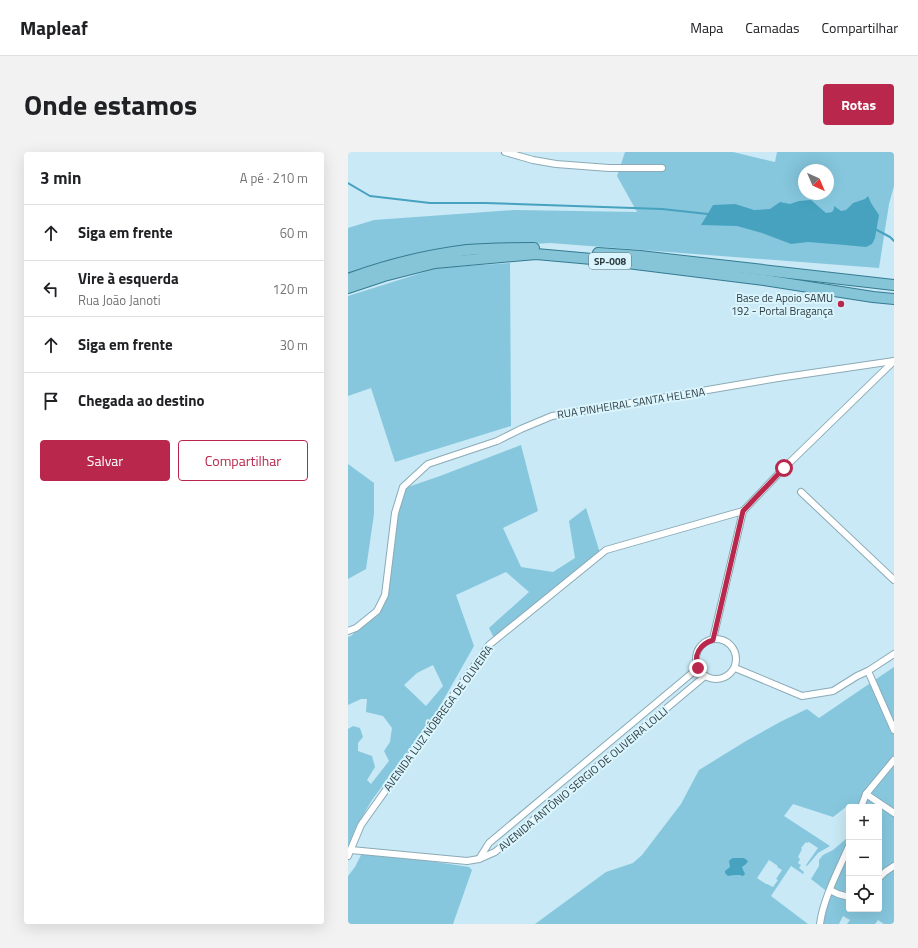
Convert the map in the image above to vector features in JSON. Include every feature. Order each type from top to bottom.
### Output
[{"type":"main road","name":"SP-008","points":[[348,280],[368,272],[424,258],[467,250],[538,248],[640,256],[894,285]]},
{"type":"main road","name":"SP-008","points":[[348,288],[384,276],[436,263],[536,254],[611,261],[764,280],[894,299]]},
{"type":"street","points":[[505,152],[533,160],[556,164],[609,168],[662,168]]},
{"type":"street","points":[[713,640],[743,511],[894,361]]},
{"type":"street","name":"RUA PINHEIRAL SANTA HELENA","points":[[348,632],[356,628],[377,611],[385,595],[395,513],[403,487],[428,464],[497,441],[552,416],[778,378],[894,361]]},
{"type":"street","points":[[801,492],[894,580]]},
{"type":"street","name":"AVENIDA LUIZ NÓBREGA DE OLIVEIRA","points":[[348,856],[361,825],[489,645],[606,550],[743,511]]},
{"type":"street","points":[[719,639],[725,641],[730,644],[734,650],[737,662],[735,668],[731,674],[725,678],[718,680],[711,679],[705,676],[698,668],[696,658],[698,651],[702,645],[707,642],[719,639]]},
{"type":"street","points":[[735,668],[802,696],[833,691],[894,654]]},
{"type":"street","name":"AVENIDA ANTÔNIO SERGIO DE OLIVEIRA LOLLI","points":[[479,859],[490,843],[698,668]]},
{"type":"street","points":[[868,671],[894,730]]},
{"type":"street","name":"AVENIDA ANTÔNIO SERGIO DE OLIVEIRA LOLLI","points":[[479,859],[495,852],[705,676]]},
{"type":"street","points":[[863,804],[866,794],[894,760]]},
{"type":"street","points":[[866,794],[894,813]]},
{"type":"street","points":[[351,850],[467,861],[479,859]]},
{"type":"street","points":[[820,924],[821,915],[830,890],[846,853]]},
{"type":"street","points":[[881,876],[894,866]]},
{"type":"street","points":[[830,890],[846,896]]},
{"type":"shaded area","points":[[625,152],[733,152],[775,162],[777,152],[894,152],[894,186],[889,204],[879,268],[550,243],[464,248],[348,276],[348,228],[374,220],[515,210],[637,212],[617,176]]},
{"type":"shaded area","points":[[868,196],[879,215],[875,238],[872,244],[866,247],[808,242],[791,244],[762,233],[737,226],[701,225],[713,205],[735,204],[754,210],[770,209],[780,202],[790,204],[799,201],[811,200],[826,213],[832,212],[834,206],[841,211],[846,210],[853,203],[865,199]]},
{"type":"shaded area","points":[[510,263],[511,426],[395,462],[371,388],[348,396],[348,296],[437,268]]},
{"type":"shaded area","points":[[521,445],[538,511],[503,528],[521,567],[553,572],[575,558],[569,521],[586,508],[600,553],[494,638],[489,628],[529,592],[506,572],[456,595],[474,646],[436,713],[372,800],[355,829],[348,847],[348,729],[353,726],[360,728],[363,737],[358,743],[358,751],[372,756],[375,767],[367,780],[371,784],[389,761],[384,751],[390,742],[392,728],[383,716],[366,712],[367,699],[361,699],[348,705],[348,637],[384,606],[391,574],[396,513],[405,488]],"holes":[[[433,665],[443,686],[426,706],[404,685],[417,673]]]},
{"type":"shaded area","points":[[348,464],[374,483],[374,514],[366,569],[348,579]]},
{"type":"shaded area","points":[[894,667],[894,924],[884,924],[878,920],[875,924],[847,924],[850,920],[843,916],[839,924],[820,924],[846,854],[846,912],[882,912],[882,804],[846,804],[846,807],[833,817],[793,804],[784,816],[830,846],[818,853],[807,866],[806,865],[818,848],[809,842],[806,842],[801,848],[802,849],[798,857],[800,859],[798,863],[801,865],[799,868],[804,872],[803,874],[791,866],[771,896],[808,924],[535,924],[606,872],[633,863],[642,855],[681,804],[699,770],[746,741],[807,709],[819,718]],"holes":[[[769,860],[778,866],[777,867],[782,870],[773,887],[757,878]],[[730,864],[742,867],[744,872],[741,876],[728,876]]]},
{"type":"shaded area","points":[[846,839],[846,847],[827,889],[825,890],[811,879],[819,866],[819,860],[823,855],[833,850]]},
{"type":"shaded area","points":[[363,851],[469,867],[472,870],[453,924],[348,924],[348,876],[355,867]]},
{"type":"shaded area","points":[[733,858],[744,858],[748,861],[742,867],[745,874],[743,876],[728,876],[725,873],[725,871],[730,867],[729,861]]},
{"type":"waterway","points":[[348,183],[370,196],[430,203],[485,203],[662,209],[708,214]]},
{"type":"waterway","points":[[875,229],[890,237],[894,241]]},
{"type":"place","name":"Base de Apoio SAMU 192 - Portal Bragança","points":[[841,304]]},
{"type":"route","points":[[698,668],[696,658],[698,651],[702,645],[713,640],[743,511],[784,468]]}]
